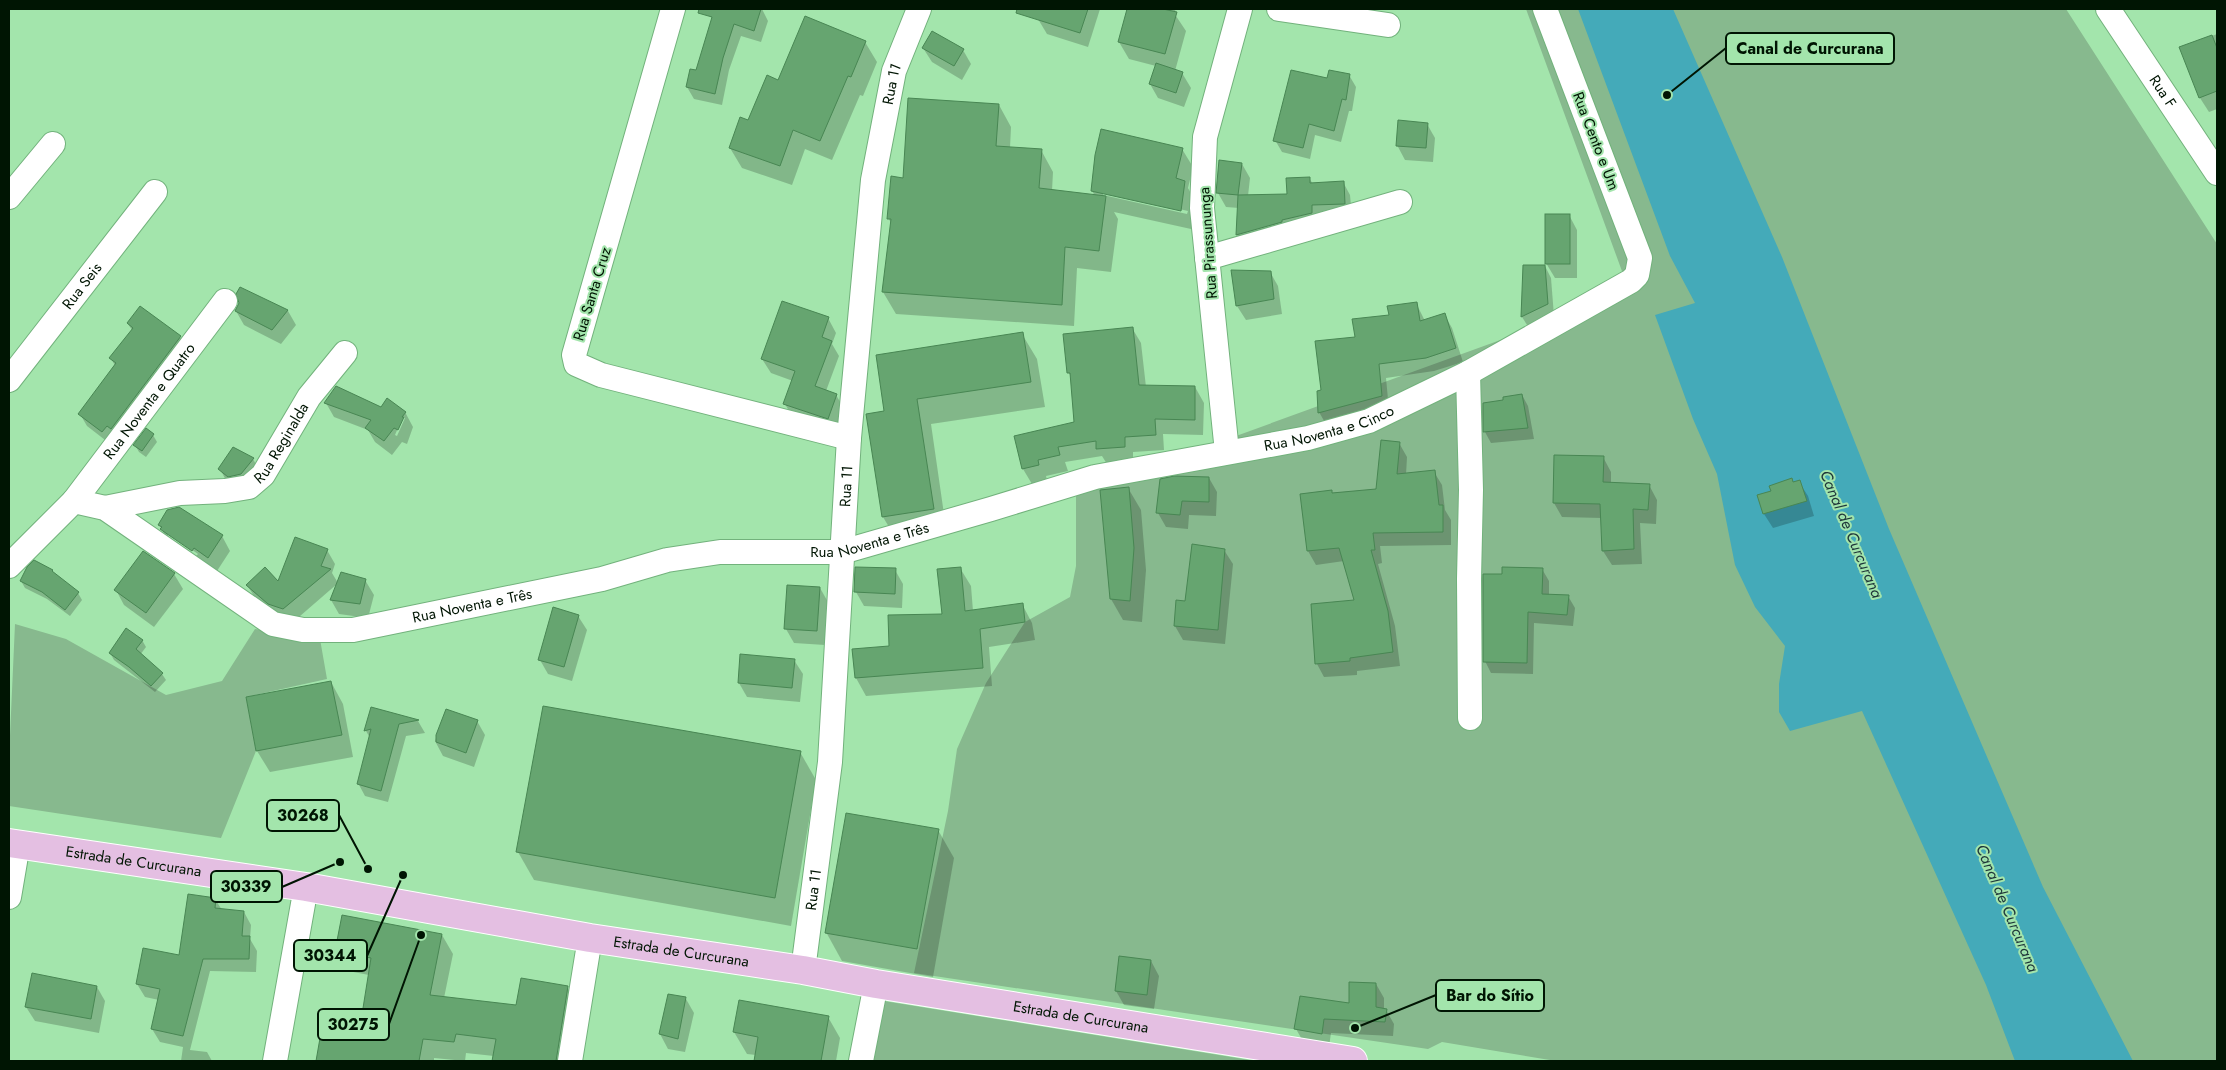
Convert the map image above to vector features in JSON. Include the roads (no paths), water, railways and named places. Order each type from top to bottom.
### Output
[{"type":"main road","name":"Estrada de Curcurana","points":[[13,843],[306,887],[590,938],[803,970],[876,984],[1353,1061]]},
{"type":"street","name":"Rua Santa Cruz","points":[[674,9],[574,355],[576,364],[601,375],[849,438]]},
{"type":"street","name":"Rua 11","points":[[803,970],[830,762],[849,438],[873,180],[894,71],[920,9]]},
{"type":"street","name":"Rua Pirassununga","points":[[1227,452],[1202,208],[1205,137],[1240,9]]},
{"type":"street","points":[[1279,9],[1388,25]]},
{"type":"street","name":"Rua Cento e Um","points":[[1545,9],[1640,258],[1637,275]]},
{"type":"street","name":"Rua F","points":[[2108,9],[2217,173]]},
{"type":"street","points":[[9,197],[53,144]]},
{"type":"street","name":"Rua Seis","points":[[9,380],[155,192]]},
{"type":"street","points":[[1207,258],[1400,202]]},
{"type":"street","name":"Rua Noventa e Cinco","points":[[991,509],[1095,477],[1308,438],[1369,421],[1468,373],[1631,281],[1637,275]]},
{"type":"street","name":"Rua Noventa e Quatro","points":[[74,500],[225,301]]},
{"type":"street","name":"Rua Reginalda","points":[[105,508],[180,493],[225,491],[249,486],[263,475],[309,397],[345,353]]},
{"type":"street","points":[[1468,373],[1471,490],[1469,578],[1470,718]]},
{"type":"street","points":[[9,566],[74,500]]},
{"type":"street","name":"Rua Noventa e Três","points":[[74,500],[105,508],[273,624],[303,630],[353,630],[602,579],[667,560],[711,553],[842,552],[991,509]]},
{"type":"street","points":[[9,897],[13,843]]},
{"type":"street","points":[[275,1061],[306,887]]},
{"type":"street","points":[[570,1061],[590,938]]},
{"type":"street","points":[[861,1061],[876,984]]},
{"type":"water","points":[[1578,9],[1673,9],[1782,257],[1889,529],[2043,887],[2133,1061],[2015,1061],[1986,985],[1862,711],[1790,731],[1779,712],[1779,684],[1785,646],[1755,607],[1735,565],[1717,474],[1693,419],[1655,315],[1695,303],[1670,256]]},
{"type":"place","name":"Canal de Curcurana","points":[[1667,95]]},
{"type":"place","name":"30339","points":[[340,862]]},
{"type":"place","name":"30268","points":[[368,869]]},
{"type":"place","name":"30344","points":[[403,875]]},
{"type":"place","name":"30275","points":[[421,935]]},
{"type":"place","name":"Bar do Sítio","points":[[1355,1028]]}]
